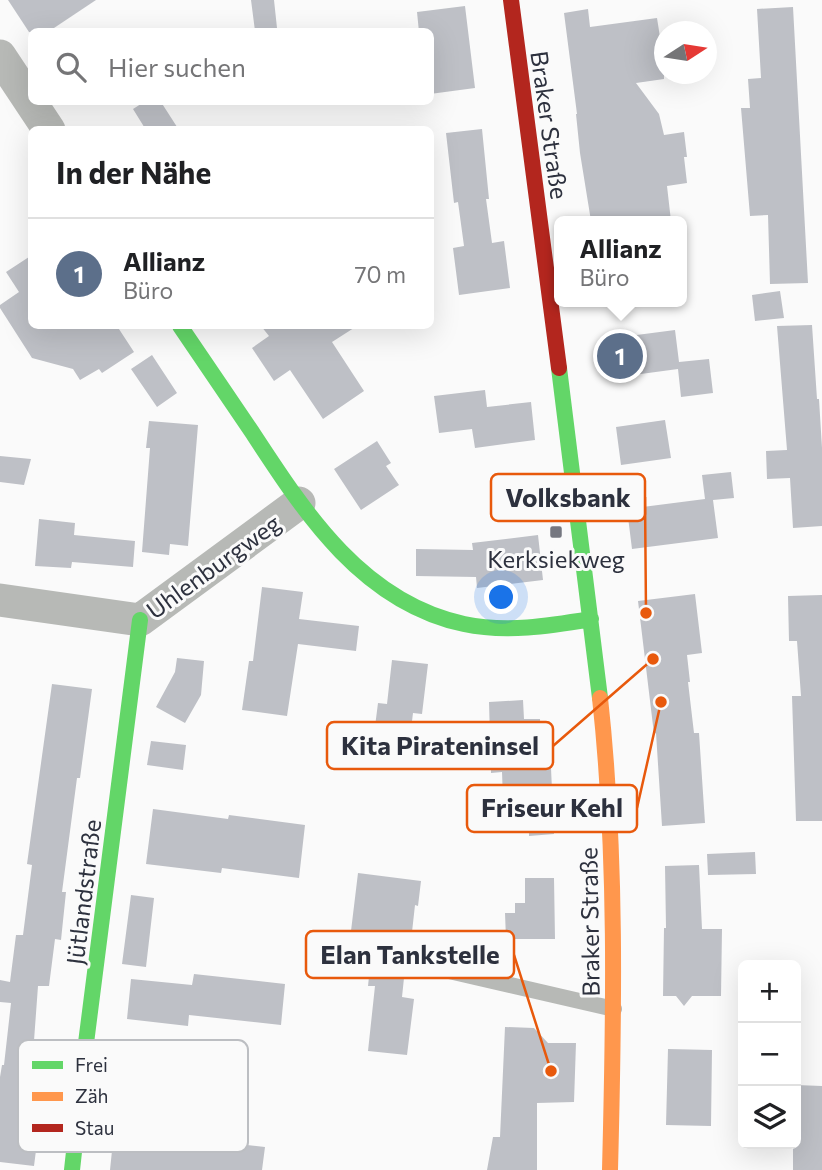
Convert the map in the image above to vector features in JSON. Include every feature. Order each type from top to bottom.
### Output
[{"type":"main road","name":"Braker Straße","points":[[510,0],[591,620],[607,772],[614,1009],[610,1170]]},
{"type":"main road","points":[[182,329],[299,503],[329,541],[360,572],[403,603],[448,621],[477,626],[531,628],[591,620]]},
{"type":"main road","name":"Jütlandstraße","points":[[86,1040],[140,620]]},
{"type":"main road","name":"Jütlandstraße","points":[[72,1170],[74,1152]]},
{"type":"street","points":[[0,56],[28,98]]},
{"type":"street","points":[[32,105],[46,126]]},
{"type":"street","name":"Uhlenburgweg","points":[[0,600],[140,620],[299,503]]},
{"type":"lane","name":"Braker Straße","points":[[423,965],[614,1009]]},
{"type":"building","points":[[8,0],[96,0],[54,28],[28,28],[28,30]]},
{"type":"building","points":[[251,0],[274,0],[277,28],[255,28]]},
{"type":"building","points":[[465,6],[475,88],[434,93],[434,28],[419,28],[417,12]]},
{"type":"building","points":[[793,7],[808,283],[770,284],[768,215],[750,216],[741,108],[750,108],[748,79],[761,78],[757,9]]},
{"type":"building","points":[[588,9],[590,27],[657,18],[657,21],[654,21],[654,80],[636,83],[659,114],[664,135],[684,132],[687,183],[667,186],[670,216],[590,216],[564,13]]},
{"type":"building","points":[[139,105],[163,105],[176,126],[144,126],[133,109]]},
{"type":"building","points":[[482,129],[489,199],[486,199],[492,243],[504,241],[510,288],[459,295],[453,248],[464,246],[458,202],[454,203],[446,133]]},
{"type":"building","points":[[28,258],[28,329],[119,329],[134,352],[102,373],[99,369],[80,380],[73,369],[32,358],[0,308],[0,305],[19,292],[6,272]]},
{"type":"building","points":[[780,291],[784,318],[755,321],[752,295]]},
{"type":"building","points":[[812,325],[822,448],[822,526],[793,528],[790,478],[767,479],[766,451],[787,450],[777,326]]},
{"type":"building","points":[[263,329],[352,329],[332,342],[364,391],[323,419],[290,370],[274,381],[252,348],[269,336]]},
{"type":"building","points":[[675,330],[679,362],[709,359],[713,393],[681,397],[678,369],[611,378],[606,339]]},
{"type":"building","points":[[152,355],[177,393],[157,407],[131,369]]},
{"type":"building","points":[[485,390],[487,407],[531,402],[535,440],[475,448],[472,429],[439,433],[434,396]]},
{"type":"building","points":[[665,420],[671,458],[621,465],[616,427]]},
{"type":"building","points":[[149,421],[198,425],[188,546],[170,544],[169,555],[142,552],[150,448],[146,448]]},
{"type":"building","points":[[377,441],[391,463],[386,466],[399,485],[361,510],[334,469]]},
{"type":"building","points":[[0,456],[31,459],[24,485],[0,482]]},
{"type":"building","points":[[731,472],[734,498],[713,500],[718,538],[632,549],[627,509],[705,499],[702,475]]},
{"type":"building","points":[[39,519],[75,523],[74,535],[135,541],[133,567],[72,562],[71,568],[35,566]]},
{"type":"building","points":[[538,535],[543,580],[477,588],[476,577],[416,576],[416,549],[473,550],[472,543]]},
{"type":"building","points":[[262,587],[303,592],[299,619],[359,626],[356,651],[298,644],[287,716],[242,710],[249,661],[253,661]]},
{"type":"building","points":[[695,594],[702,653],[687,655],[688,682],[694,733],[699,733],[705,823],[662,826],[656,733],[654,734],[638,601]]},
{"type":"building","points":[[822,595],[822,821],[796,821],[792,696],[801,696],[797,641],[789,641],[788,596]]},
{"type":"building","points":[[177,658],[204,661],[201,695],[185,723],[156,707],[175,672]]},
{"type":"building","points":[[392,660],[428,664],[422,714],[413,713],[408,754],[372,750],[378,703],[387,704]]},
{"type":"building","points":[[52,684],[92,689],[62,892],[66,892],[61,940],[55,939],[49,986],[38,986],[34,1040],[18,1040],[18,1152],[36,1152],[34,1166],[0,1162],[0,1077],[4,1065],[11,1003],[0,1002],[0,980],[10,982],[16,935],[23,935],[32,865],[27,864]]},
{"type":"building","points":[[523,700],[524,719],[540,719],[542,768],[551,768],[554,834],[529,836],[529,826],[504,827],[502,772],[491,773],[489,702]]},
{"type":"building","points":[[151,741],[186,745],[183,770],[147,765]]},
{"type":"building","points":[[153,809],[305,825],[299,878],[222,868],[221,873],[146,864]]},
{"type":"building","points":[[755,852],[756,874],[708,875],[707,854]]},
{"type":"building","points":[[699,865],[702,929],[722,929],[721,996],[692,996],[684,1006],[676,996],[663,996],[665,866]]},
{"type":"building","points":[[358,873],[421,881],[411,941],[408,940],[402,997],[414,999],[407,1055],[368,1051],[375,986],[368,986],[370,967],[347,964]]},
{"type":"building","points":[[525,878],[554,878],[555,939],[506,939],[505,913],[515,913],[515,903],[525,903]]},
{"type":"building","points":[[131,895],[154,898],[146,967],[122,964]]},
{"type":"building","points":[[194,974],[285,984],[281,1025],[189,1015],[188,1026],[127,1019],[131,979],[192,985]]},
{"type":"building","points":[[505,1027],[534,1028],[548,1043],[576,1043],[574,1102],[537,1103],[537,1170],[487,1170],[493,1137],[500,1137]]},
{"type":"building","points":[[668,1049],[712,1050],[711,1126],[666,1125]]},
{"type":"building","points":[[801,1085],[822,1086],[822,1170],[793,1170],[793,1149],[801,1149]]},
{"type":"building","points":[[248,1145],[265,1147],[262,1170],[110,1170],[112,1152],[248,1152]]},
{"type":"traffic: fast","points":[[182,329],[315,523],[366,575],[395,596],[428,613],[480,627],[528,628],[591,619]]},
{"type":"traffic: fast","points":[[559,368],[600,698]]},
{"type":"traffic: fast","points":[[86,1040],[140,620]]},
{"type":"traffic: fast","points":[[72,1170],[74,1152]]},
{"type":"traffic: slow","points":[[600,698],[612,875],[610,1170]]},
{"type":"traffic: jam","points":[[511,0],[559,368]]},
{"type":"place","name":"Allianz","points":[[620,356]]},
{"type":"place","name":"Kerksiekweg","points":[[556,532]]},
{"type":"place","name":"Volksbank","points":[[646,613]]},
{"type":"place","name":"Kita Pirateninsel","points":[[653,659]]},
{"type":"place","name":"Friseur Kehl","points":[[661,702]]},
{"type":"place","name":"Elan Tankstelle","points":[[551,1071]]}]
